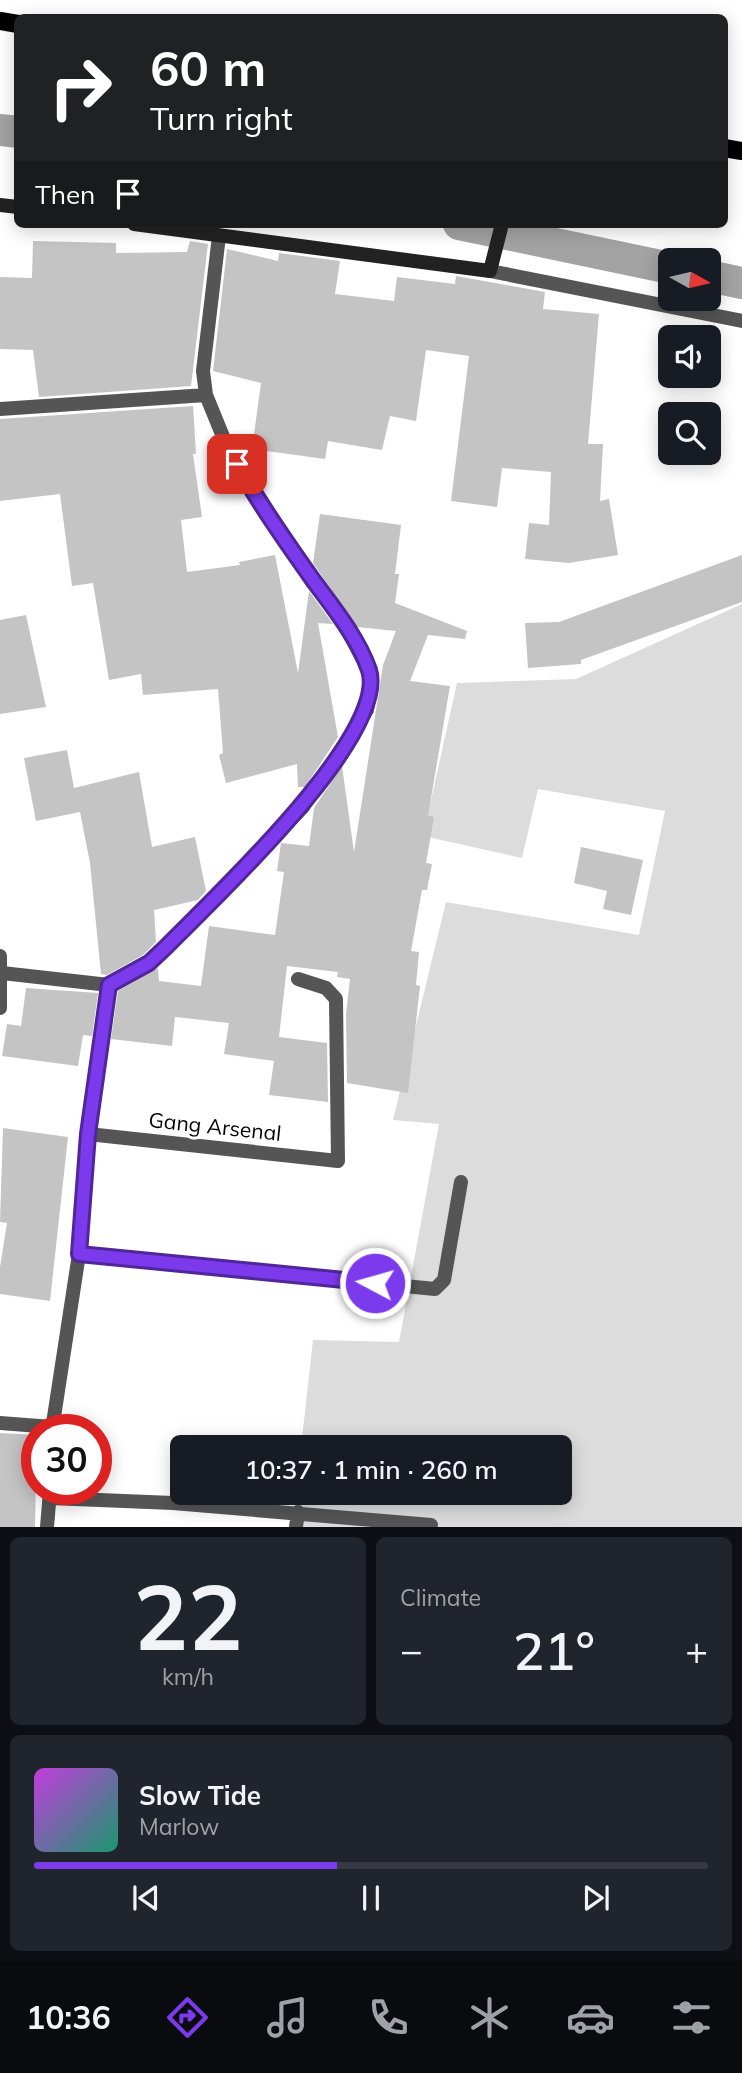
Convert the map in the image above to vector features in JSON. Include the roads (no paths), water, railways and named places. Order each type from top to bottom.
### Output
[{"type":"street","points":[[162,228],[490,271],[742,321]]},
{"type":"street","points":[[490,271],[501,228]]},
{"type":"street","points":[[2,973],[109,985],[149,963],[303,807],[367,710],[371,688],[369,671],[342,620],[259,504],[226,444],[206,395],[204,359],[219,236]]},
{"type":"street","points":[[0,409],[206,395]]},
{"type":"street","points":[[0,956],[0,1008]]},
{"type":"street","name":"Gang Arsenal","points":[[88,1134],[338,1161],[336,999],[326,988],[298,979]]},
{"type":"street","points":[[54,1414],[79,1254],[88,1134],[109,985]]},
{"type":"street","points":[[79,1254],[435,1289],[444,1280],[461,1182]]},
{"type":"street","points":[[0,1423],[21,1425]]},
{"type":"street","points":[[112,1498],[430,1525]]},
{"type":"street","points":[[47,1527],[49,1505]]},
{"type":"street","points":[[296,1527],[298,1512]]},
{"type":"waterway","points":[[0,130],[14,132]]},
{"type":"waterway","points":[[478,228],[658,265]]},
{"type":"waterway","points":[[721,279],[742,283]]}]
